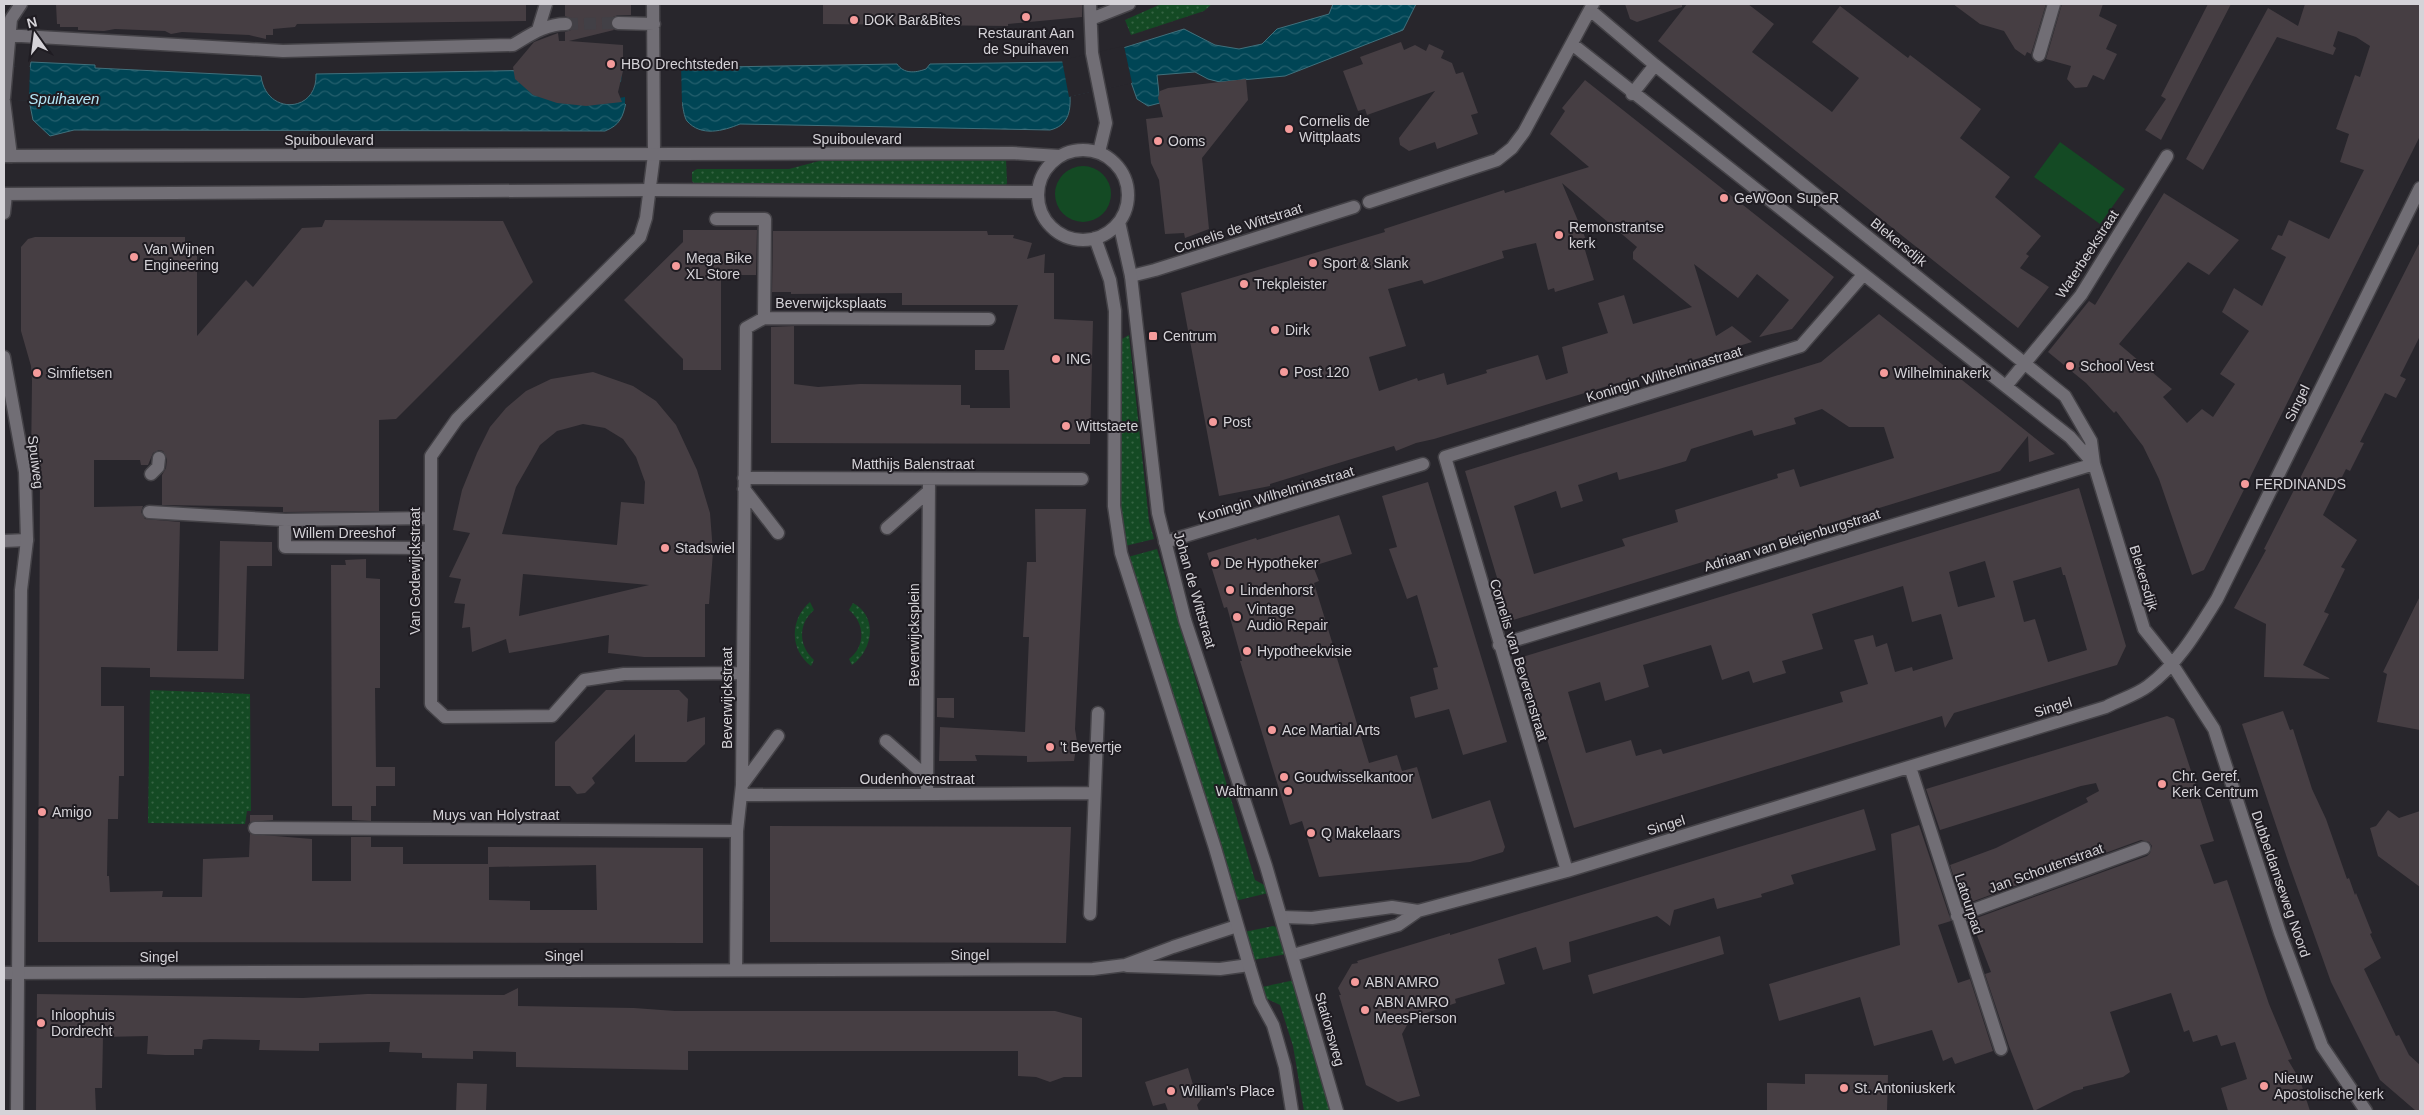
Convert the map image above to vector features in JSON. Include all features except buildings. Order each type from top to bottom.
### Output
[{"type":"street","points":[[7,156],[4,99],[7,16],[22,4]]},
{"type":"street","points":[[538,30],[546,4]]},
{"type":"street","points":[[651,190],[654,155],[653,4]]},
{"type":"street","points":[[1090,4],[1092,53],[1106,123],[1099,152]]},
{"type":"street","points":[[1091,19],[1129,4]]},
{"type":"street","points":[[2039,55],[2054,4]]},
{"type":"street","points":[[1369,202],[1497,160],[1512,148],[1524,132],[1591,7]]},
{"type":"street","name":"Blekersdijk","points":[[1591,7],[1655,65],[2026,362],[2065,396],[2091,441],[2094,464],[2144,629],[2172,664]]},
{"type":"street","points":[[618,23],[654,24]]},
{"type":"street","points":[[6,36],[283,51],[513,45],[538,30],[555,24],[566,24]]},
{"type":"street","name":"Blekersdijk","points":[[1572,44],[1632,94],[2070,437],[2094,464]]},
{"type":"street","points":[[1632,94],[1655,65]]},
{"type":"street","points":[[1086,149],[1099,152],[1118,165],[1128,186],[1128,203],[1119,222],[1104,234],[1095,238],[1074,238],[1055,229],[1042,212],[1038,192],[1044,172],[1059,156],[1072,151],[1086,149]]},
{"type":"street","name":"Spuiboulevard","points":[[7,156],[1012,153],[1059,156]]},
{"type":"street","name":"Waterbeekstraat","points":[[2006,386],[2081,295],[2167,156]]},
{"type":"street","name":"Singel","points":[[1293,955],[1398,925],[1418,911],[1567,871],[2106,707],[2147,687],[2172,664],[2192,639],[2217,599],[2420,188]]},
{"type":"street","points":[[4,213],[5,194],[651,190],[1038,192]]},
{"type":"street","name":"Van Godewijckstraat","points":[[651,190],[640,238],[457,418],[431,456],[431,704],[445,718],[552,716],[584,680],[624,674],[742,673]]},
{"type":"street","name":"Cornelis de Wittstraat","points":[[1130,276],[1155,270],[1354,207]]},
{"type":"street","points":[[716,219],[765,220],[764,318]]},
{"type":"street","name":"Johan de Wittstraat","points":[[1119,222],[1130,276],[1155,500],[1186,620],[1293,955]]},
{"type":"street","points":[[1095,238],[1110,280],[1115,311],[1114,506],[1121,553],[1212,838],[1260,1001],[1273,1025],[1285,1067],[1292,1111]]},
{"type":"street","name":"Koningin Wilhelminastraat","points":[[1445,457],[1801,346],[1863,275]]},
{"type":"street","name":"Beverwijcksplaats","points":[[745,427],[746,328],[764,318],[989,319]]},
{"type":"street","name":"Spuiweg","points":[[4,357],[25,472],[27,540],[21,590],[17,1111]]},
{"type":"street","name":"Beverwijckstraat","points":[[736,970],[737,831],[742,790],[745,427]]},
{"type":"street","name":"Cornelis van Beverenstraat","points":[[1445,457],[1567,871]]},
{"type":"street","points":[[151,474],[158,467],[159,458]]},
{"type":"street","name":"Koningin Wilhelminastraat","points":[[1165,542],[1423,464]]},
{"type":"street","name":"Adriaan van Bleijenburgstraat","points":[[1499,645],[2094,464]]},
{"type":"street","name":"Matthijs Balenstraat","points":[[744,484],[929,485],[1082,479]]},
{"type":"street","points":[[744,484],[778,533]]},
{"type":"street","points":[[887,528],[929,485]]},
{"type":"street","name":"Beverwijcksplein","points":[[927,793],[929,485]]},
{"type":"street","name":"Willem Dreeshof","points":[[149,512],[286,520],[430,518]]},
{"type":"street","name":"Willem Dreeshof","points":[[286,520],[285,547],[430,548]]},
{"type":"street","points":[[4,541],[27,540]]},
{"type":"street","name":"Dubbeldamseweg Noord","points":[[2172,664],[2214,729],[2280,933],[2322,1046],[2366,1111]]},
{"type":"street","points":[[1090,914],[1098,713]]},
{"type":"street","points":[[742,790],[778,736]]},
{"type":"street","points":[[886,741],[928,778]]},
{"type":"street","name":"Latourpad","points":[[1910,767],[2001,1049]]},
{"type":"street","name":"Oudenhovenstraat","points":[[742,790],[1094,793]]},
{"type":"street","name":"Muys van Holystraat","points":[[255,828],[737,831]]},
{"type":"street","name":"Jan Schoutenstraat","points":[[1958,916],[2144,848]]},
{"type":"street","name":"Singel","points":[[1282,917],[1312,918],[1392,907],[1418,911]]},
{"type":"street","name":"Singel","points":[[1125,965],[1237,926]]},
{"type":"street","name":"Stationsweg","points":[[1293,955],[1337,1111]]},
{"type":"street","name":"Singel","points":[[4,973],[1024,970],[1092,969],[1125,965],[1220,969],[1249,965]]},
{"type":"green space","points":[[1161,4],[1212,4],[1204,11],[1131,35],[1125,20]]},
{"type":"green space","points":[[2060,142],[2125,189],[2100,224],[2034,177]]},
{"type":"green space","points":[[1006,159],[1007,183],[1006,185],[700,186],[692,181],[692,172],[697,169],[789,169],[823,160]]},
{"type":"green space","points":[[1083,166],[1094,168],[1103,174],[1109,183],[1111,194],[1109,205],[1103,214],[1094,220],[1083,222],[1072,220],[1063,214],[1057,205],[1055,194],[1057,183],[1063,174],[1072,168]]},
{"type":"green space","points":[[1129,335],[1149,521],[1154,539],[1125,546],[1120,495],[1119,443],[1122,339]]},
{"type":"green space","points":[[1157,549],[1255,880],[1266,886],[1268,893],[1235,901],[1128,557]]},
{"type":"green space","points":[[810,602],[814,610],[805,622],[802,635],[805,648],[814,660],[811,666],[799,651],[795,634],[799,617],[803,609]]},
{"type":"green space","points":[[853,603],[867,617],[870,634],[864,651],[852,665],[849,659],[855,654],[861,641],[861,628],[849,610]]},
{"type":"green space","points":[[150,690],[250,694],[251,811],[247,811],[245,824],[148,823]]},
{"type":"green space","points":[[1273,926],[1279,928],[1287,954],[1253,960],[1244,932]]},
{"type":"green space","points":[[1295,980],[1333,1111],[1304,1111],[1293,1046],[1280,1005],[1265,998],[1262,987]]},
{"type":"water","name":"Spuihaven","points":[[1333,4],[1416,4],[1403,30],[1285,76],[1220,82],[1208,79],[1195,72],[1157,75],[1160,103],[1148,106],[1137,99],[1131,82],[1070,96],[1070,108],[1067,118],[1056,128],[1050,130],[740,124],[727,129],[705,131],[687,121],[682,102],[626,102],[620,120],[605,131],[74,130],[50,136],[33,120],[29,100],[4,99],[4,67],[30,68],[31,62],[95,65],[95,68],[261,76],[265,89],[272,98],[281,103],[291,105],[301,102],[309,96],[314,87],[316,74],[897,64],[903,70],[914,72],[926,69],[930,64],[1063,62],[1123,48],[1184,29],[1215,45],[1239,49],[1262,44],[1277,29],[1329,14]]},
{"type":"pier","points":[[1124,46],[1132,83],[1069,97],[1062,60]]},
{"type":"pier","points":[[681,64],[682,104],[625,104],[625,97],[619,98],[614,83],[621,82],[623,65]]},
{"type":"pier","points":[[4,67],[30,67],[29,101],[4,100]]},
{"type":"tunnel","points":[[566,24],[618,23]]},
{"type":"place","name":"Restaurant Aan de Spuihaven","points":[[1026,17]]},
{"type":"place","name":"DOK Bar&Bites","points":[[854,20]]},
{"type":"place","name":"HBO Drechtsteden","points":[[611,64]]},
{"type":"place","name":"Cornelis de Wittplaats","points":[[1289,129]]},
{"type":"place","name":"Ooms","points":[[1158,141]]},
{"type":"place","name":"GeWOon SupeR","points":[[1724,198]]},
{"type":"place","name":"Remonstrantse kerk","points":[[1559,235]]},
{"type":"place","name":"Van Wijnen Engineering","points":[[134,257]]},
{"type":"place","name":"Sport & Slank","points":[[1313,263]]},
{"type":"place","name":"Mega Bike XL Store","points":[[676,266]]},
{"type":"place","name":"Trekpleister","points":[[1244,284]]},
{"type":"place","name":"Dirk","points":[[1275,330]]},
{"type":"place","name":"Centrum","points":[[1153,336]]},
{"type":"place","name":"ING","points":[[1056,359]]},
{"type":"place","name":"School Vest","points":[[2070,366]]},
{"type":"place","name":"Post 120","points":[[1284,372]]},
{"type":"place","name":"Simfietsen","points":[[37,373]]},
{"type":"place","name":"Wilhelminakerk","points":[[1884,373]]},
{"type":"place","name":"Post","points":[[1213,422]]},
{"type":"place","name":"Wittstaete","points":[[1066,426]]},
{"type":"place","name":"FERDINANDS","points":[[2245,484]]},
{"type":"place","name":"Stadswiel","points":[[665,548]]},
{"type":"place","name":"De Hypotheker","points":[[1215,563]]},
{"type":"place","name":"Lindenhorst","points":[[1230,590]]},
{"type":"place","name":"Vintage Audio Repair","points":[[1237,617]]},
{"type":"place","name":"Hypotheekvisie","points":[[1247,651]]},
{"type":"place","name":"Ace Martial Arts","points":[[1272,730]]},
{"type":"place","name":"'t Bevertje","points":[[1050,747]]},
{"type":"place","name":"Goudwisselkantoor","points":[[1284,777]]},
{"type":"place","name":"Chr. Geref. Kerk Centrum","points":[[2162,784]]},
{"type":"place","name":"Waltmann","points":[[1288,791]]},
{"type":"place","name":"Amigo","points":[[42,812]]},
{"type":"place","name":"Q Makelaars","points":[[1311,833]]},
{"type":"place","name":"ABN AMRO","points":[[1355,982]]},
{"type":"place","name":"ABN AMRO MeesPierson","points":[[1365,1010]]},
{"type":"place","name":"Inloophuis Dordrecht","points":[[41,1023]]},
{"type":"place","name":"Nieuw Apostolische kerk","points":[[2264,1086]]},
{"type":"place","name":"St. Antoniuskerk","points":[[1844,1088]]},
{"type":"place","name":"William's Place","points":[[1171,1091]]}]
